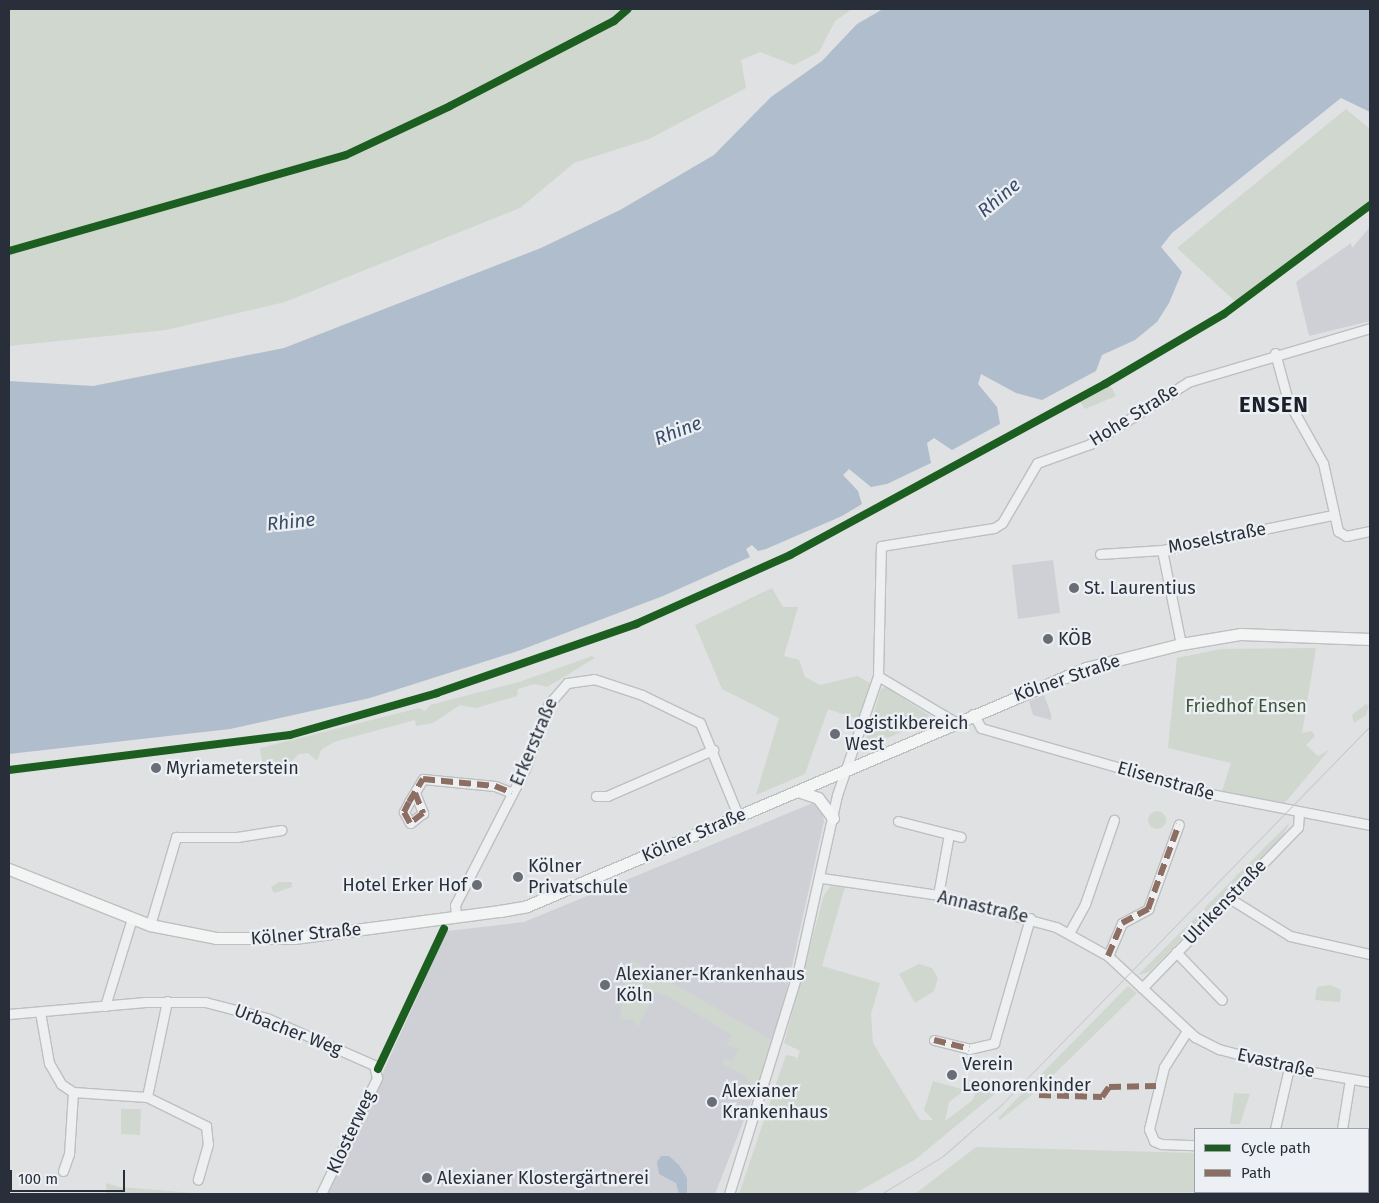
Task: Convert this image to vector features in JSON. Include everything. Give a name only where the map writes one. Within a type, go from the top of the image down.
[{"type":"main road","name":"Kölner Straße","points":[[9,869],[150,925],[251,941],[527,906],[738,815],[844,772],[1046,681],[1181,644],[1241,634],[1370,639]]},
{"type":"main road","points":[[798,791],[818,798],[833,818]]},
{"type":"street","name":"Hohe Straße","points":[[729,1194],[777,1046],[822,878],[844,772],[878,676],[879,551],[885,542],[994,528],[1002,524],[1038,463],[1090,444],[1188,382],[1275,353],[1370,328]]},
{"type":"street","points":[[1275,353],[1288,401],[1323,462],[1333,515],[1340,534],[1370,531]]},
{"type":"street","name":"Moselstraße","points":[[1100,554],[1162,550],[1333,515]]},
{"type":"street","points":[[1162,550],[1181,644]]},
{"type":"street","points":[[878,676],[955,722]]},
{"type":"street","name":"Erkerstraße","points":[[456,916],[456,905],[512,793],[554,692],[580,680],[594,679],[642,695],[700,723],[714,750],[738,815]]},
{"type":"street","name":"Elisenstraße","points":[[973,714],[981,728],[1247,804],[1370,825]]},
{"type":"street","points":[[596,796],[714,750]]},
{"type":"street","points":[[415,793],[423,779],[496,786],[512,793]]},
{"type":"street","name":"Ulrikenstraße","points":[[1142,988],[1298,827],[1299,813]]},
{"type":"street","points":[[1069,932],[1085,904],[1114,820]]},
{"type":"street","points":[[898,821],[961,837]]},
{"type":"street","points":[[1108,956],[1122,923],[1148,909],[1179,824]]},
{"type":"street","points":[[150,925],[176,836],[237,837],[280,830]]},
{"type":"street","points":[[938,895],[949,834]]},
{"type":"street","name":"Annastraße","points":[[822,878],[938,895],[1030,918],[1069,932],[1108,956],[1129,975]]},
{"type":"street","points":[[1229,898],[1290,936],[1370,954]]},
{"type":"street","points":[[105,1006],[132,918]]},
{"type":"street","points":[[934,1040],[969,1049],[994,1043],[1030,918]]},
{"type":"street","points":[[1176,952],[1222,1000]]},
{"type":"street","name":"Evastraße","points":[[1129,975],[1187,1031],[1219,1049],[1289,1068],[1370,1082]]},
{"type":"street","points":[[147,1097],[166,1001]]},
{"type":"street","name":"Urbacher Weg","points":[[9,1014],[166,1001],[246,1011],[378,1069]]},
{"type":"street","points":[[40,1012],[53,1073],[73,1092],[147,1097],[206,1126],[208,1144],[198,1180]]},
{"type":"street","points":[[1187,1031],[1164,1067],[1149,1129],[1154,1141],[1161,1144],[1194,1145]]},
{"type":"street","points":[[1275,1128],[1289,1068]]},
{"type":"street","name":"Klosterweg","points":[[321,1194],[378,1069]]},
{"type":"street","points":[[1342,1128],[1350,1078]]},
{"type":"street","points":[[63,1171],[69,1154],[73,1092]]},
{"type":"shaded area","points":[[1370,227],[1370,321],[1309,336],[1296,282],[1351,243],[1352,248]]},
{"type":"shaded area","points":[[1053,560],[1060,613],[1018,619],[1012,565]]},
{"type":"shaded area","points":[[1044,695],[1051,714],[1051,720],[1033,715],[1029,701]]},
{"type":"shaded area","name":"Alexianer-Krankenhaus Köln","points":[[813,803],[822,810],[824,821],[776,1038],[715,1194],[328,1194],[447,931],[524,922]]},
{"type":"green space","points":[[9,9],[852,9],[835,21],[819,52],[794,65],[760,52],[741,60],[746,88],[649,139],[574,163],[520,208],[285,302],[166,330],[9,346]]},
{"type":"green space","points":[[1346,109],[1370,129],[1370,202],[1237,303],[1177,248]]},
{"type":"green space","points":[[1109,383],[1116,396],[1085,409],[1079,401]]},
{"type":"green space","points":[[772,588],[783,607],[798,607],[784,656],[799,660],[805,677],[820,685],[857,676],[870,683],[858,719],[828,709],[805,774],[756,795],[779,718],[722,689],[695,625]]},
{"type":"green space","name":"Friedhof Ensen","points":[[1316,648],[1302,733],[1312,731],[1315,736],[1306,745],[1318,756],[1329,750],[1284,804],[1222,791],[1231,763],[1168,748],[1177,658],[1221,649]]},
{"type":"green space","points":[[592,656],[595,658],[547,687],[534,684],[518,689],[517,696],[476,708],[460,705],[433,723],[416,726],[415,720],[334,742],[321,750],[317,761],[308,753],[299,754],[290,763],[263,768],[260,748],[419,708],[425,711],[430,705],[522,681]]},
{"type":"green space","points":[[886,687],[933,718],[863,749],[881,689]]},
{"type":"green space","points":[[1366,704],[1369,706],[1366,715],[1354,723],[1352,715]]},
{"type":"green space","points":[[1157,811],[1163,814],[1166,820],[1163,826],[1157,829],[1151,826],[1148,820],[1151,814]]},
{"type":"green space","points":[[1290,822],[1283,835],[1149,972],[1138,975]]},
{"type":"green space","points":[[279,882],[292,882],[292,887],[274,893],[271,887]]},
{"type":"green space","points":[[831,886],[845,887],[822,966],[880,983],[871,1014],[873,1043],[920,1120],[933,1120],[924,1110],[933,1081],[965,1090],[949,1102],[945,1121],[973,1100],[980,1080],[1003,1087],[916,1159],[854,1194],[739,1194],[786,1055],[796,1057],[796,1061],[800,1051],[784,1043],[824,895]]},
{"type":"green space","points":[[632,960],[772,1040],[756,1092],[744,1075],[722,1064],[724,1058],[733,1061],[739,1049],[727,1046],[731,1035],[669,997],[655,992],[638,1027],[632,1020],[620,1019],[622,994],[627,978],[634,975],[628,967]]},
{"type":"green space","points":[[919,964],[932,968],[938,978],[934,991],[915,1003],[899,974]]},
{"type":"green space","points":[[1330,985],[1341,990],[1340,1002],[1315,1000],[1317,987]]},
{"type":"green space","points":[[1128,986],[1137,993],[1038,1090],[1000,1120],[998,1118]]},
{"type":"green space","points":[[1234,1093],[1250,1094],[1240,1124],[1230,1124]]},
{"type":"green space","points":[[121,1109],[141,1109],[140,1135],[121,1134]]},
{"type":"green space","points":[[976,1147],[1194,1153],[1194,1193],[1369,1193],[1369,1191],[1370,1194],[915,1194]]},
{"type":"green space","points":[[106,1183],[119,1187],[206,1194],[106,1194]]},
{"type":"water","name":"Rhine","points":[[883,9],[1370,9],[1370,112],[1341,98],[1172,233],[1161,247],[1182,272],[1169,303],[1157,322],[1135,340],[1102,355],[1096,371],[1042,400],[1016,393],[981,374],[978,384],[997,407],[1000,424],[952,450],[934,438],[927,443],[931,463],[887,484],[871,487],[849,469],[843,475],[858,491],[862,504],[842,516],[766,549],[758,551],[752,545],[746,549],[750,557],[663,596],[518,651],[370,698],[230,729],[9,754],[9,381],[93,386],[284,348],[541,248],[620,210],[714,155],[771,97],[822,61],[857,24]]},
{"type":"water","points":[[661,1156],[669,1156],[679,1165],[687,1178],[687,1194],[679,1194],[676,1183],[659,1174],[657,1162]]},
{"type":"tram line","points":[[881,1194],[943,1156],[1002,1104],[1370,726]]},
{"type":"marked path","points":[[415,793],[423,813],[410,823],[404,812],[423,779],[495,786],[512,793]]},
{"type":"marked path","points":[[1108,956],[1122,923],[1148,909],[1179,824]]},
{"type":"marked path","points":[[934,1040],[969,1049]]},
{"type":"marked path","points":[[1039,1095],[1102,1097],[1109,1087],[1156,1086]]},
{"type":"cycle path","points":[[9,251],[346,155],[450,106],[614,21],[628,9]]},
{"type":"cycle path","points":[[9,770],[290,735],[437,693],[636,624],[790,555],[1105,384],[1224,314],[1370,205]]},
{"type":"cycle path","points":[[378,1069],[444,929]]},
{"type":"place","name":"St. Laurentius","points":[[1074,588]]},
{"type":"place","name":"KÖB","points":[[1048,639]]},
{"type":"place","name":"Logistikbereich West","points":[[835,734]]},
{"type":"place","name":"Myriameterstein","points":[[156,768]]},
{"type":"place","name":"Kölner Privatschule","points":[[518,877]]},
{"type":"place","name":"Hotel Erker Hof","points":[[477,885]]},
{"type":"place","name":"Alexianer-Krankenhaus Köln","points":[[605,985]]},
{"type":"place","name":"Verein Leonorenkinder","points":[[952,1075]]},
{"type":"place","name":"Alexianer Krankenhaus","points":[[712,1102]]},
{"type":"place","name":"Alexianer Klostergärtnerei","points":[[427,1178]]},
{"type":"district","name":"ENSEN","points":[[1274,405]]}]
